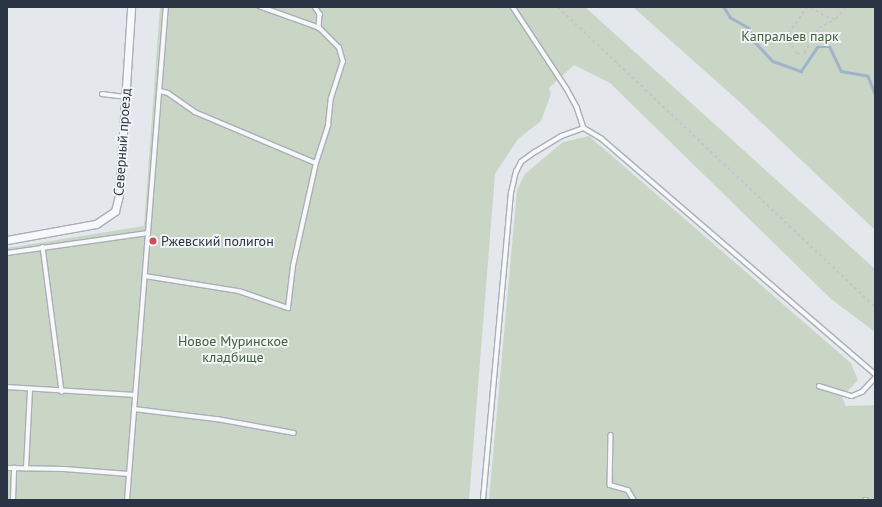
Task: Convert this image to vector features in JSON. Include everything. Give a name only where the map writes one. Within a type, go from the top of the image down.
[{"type":"street","name":"Северный проезд","points":[[7,240],[96,224],[111,216],[119,195],[131,7]]},
{"type":"lane","points":[[127,500],[166,7]]},
{"type":"lane","points":[[145,276],[239,291],[288,308],[293,266],[316,163],[328,126],[331,98],[343,62],[339,48],[319,28],[260,7]]},
{"type":"lane","points":[[315,7],[320,14],[319,28]]},
{"type":"lane","points":[[513,7],[567,89],[577,107],[584,128],[602,140],[875,374]]},
{"type":"lane","points":[[160,91],[168,93],[195,112],[316,163]]},
{"type":"lane","points":[[102,94],[125,97]]},
{"type":"lane","points":[[483,500],[511,193],[516,172],[522,162],[542,148],[562,136],[584,128]]},
{"type":"lane","points":[[7,253],[148,233]]},
{"type":"lane","points":[[43,247],[62,392]]},
{"type":"lane","points":[[819,386],[852,396],[862,392],[875,378]]},
{"type":"lane","points":[[7,387],[62,392],[135,395]]},
{"type":"lane","points":[[26,469],[30,390]]},
{"type":"lane","points":[[134,409],[217,419],[294,433]]},
{"type":"lane","points":[[611,435],[610,485],[628,490],[634,500]]},
{"type":"lane","points":[[7,468],[129,474]]},
{"type":"lane","points":[[14,468],[14,500]]},
{"type":"path","points":[[558,7],[875,307]]},
{"type":"path","points":[[808,7],[790,32],[789,41],[797,54],[804,52],[819,28],[836,19],[845,7]]},
{"type":"path","points":[[811,7],[826,17],[836,19]]},
{"type":"green space","name":"Новое Муринское кладбище","points":[[160,7],[585,7],[875,269],[875,332],[830,298],[610,83],[574,65],[549,88],[551,94],[541,121],[518,139],[495,174],[469,500],[7,500],[7,248],[144,226]]},
{"type":"green space","name":"Капральев парк","points":[[633,7],[875,7],[875,230],[743,105]]},
{"type":"green space","points":[[589,136],[851,363],[858,380],[842,397],[846,406],[875,405],[875,500],[489,500],[517,190],[525,174],[563,142]]},
{"type":"waterway","points":[[724,7],[730,17],[749,28],[755,42],[773,61],[801,71],[817,47],[830,47],[841,71],[868,76],[875,93]]},
{"type":"place","name":"Ржевский полигон","points":[[153,241]]}]
